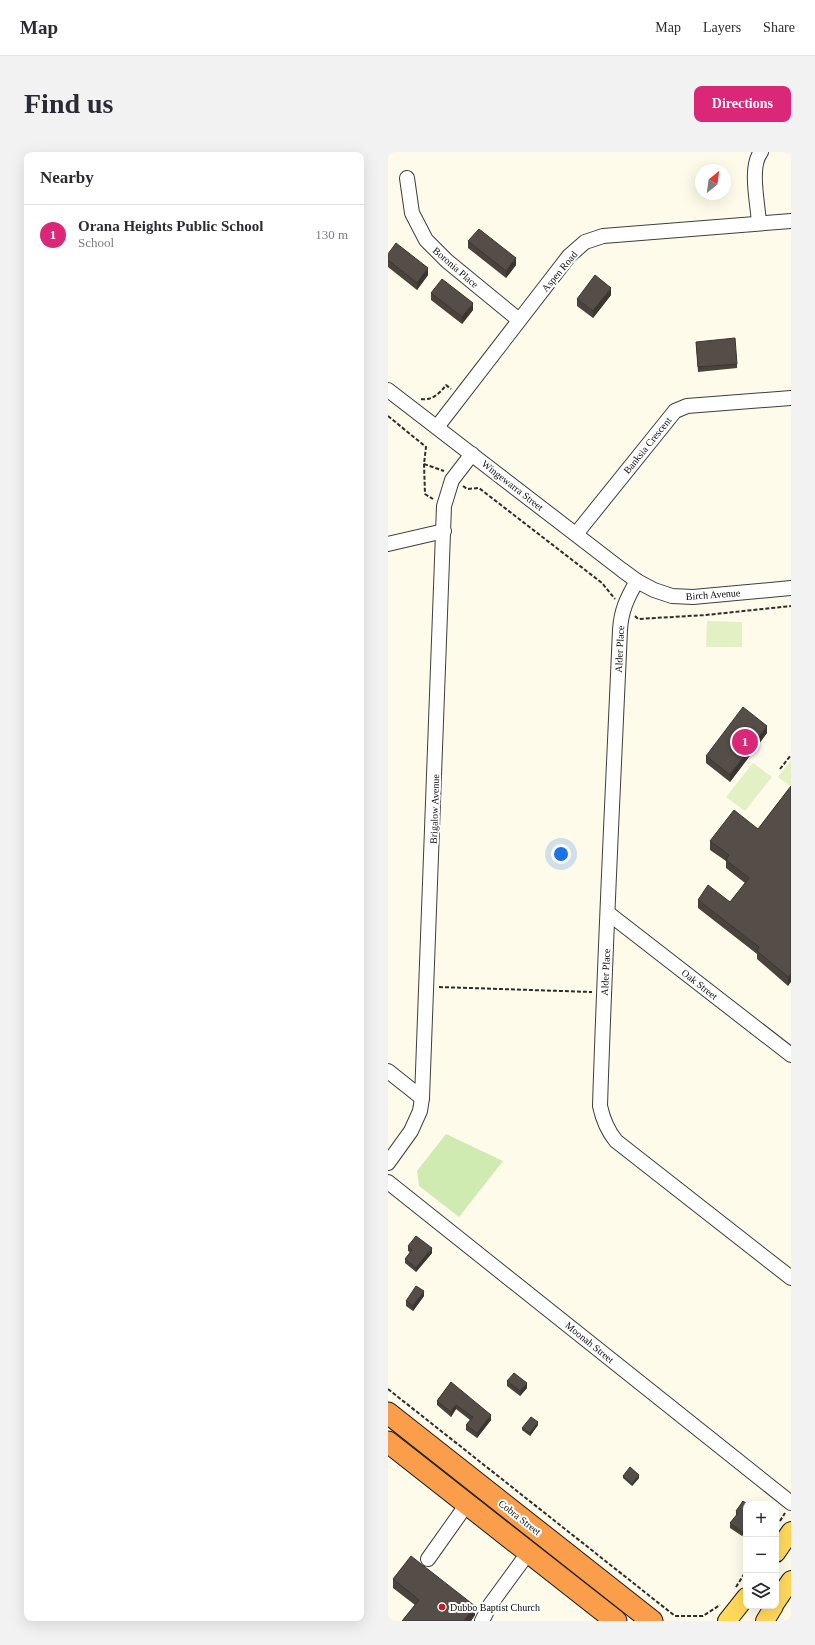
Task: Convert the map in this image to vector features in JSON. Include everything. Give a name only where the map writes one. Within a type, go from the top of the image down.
[{"type":"highway","name":"Cobra Street","points":[[388,1413],[652,1621]]},
{"type":"highway","points":[[388,1442],[616,1621]]},
{"type":"main road","points":[[779,1548],[791,1530]]},
{"type":"main road","points":[[779,1598],[791,1580]]},
{"type":"main road","points":[[727,1621],[739,1594]]},
{"type":"main road","points":[[765,1621],[772,1609]]},
{"type":"street","points":[[759,223],[755,169],[757,157],[761,152]]},
{"type":"street","name":"Boronia Place","points":[[407,178],[412,213],[426,240],[447,261],[519,320]]},
{"type":"street","name":"Aspen Road","points":[[437,427],[570,256],[586,242],[603,236],[791,221]]},
{"type":"street","name":"Wingewarra Street","points":[[388,390],[637,581]]},
{"type":"street","name":"Banksia Crescent","points":[[576,534],[675,411],[687,406],[791,398]]},
{"type":"street","name":"Brigalow Avenue","points":[[388,1163],[411,1131],[420,1111],[422,1098],[444,506],[452,480],[472,454]]},
{"type":"street","points":[[388,544],[444,531]]},
{"type":"street","name":"Birch Avenue","points":[[637,581],[654,590],[672,596],[693,597],[791,588]]},
{"type":"street","name":"Alder Place","points":[[637,581],[626,600],[620,616],[608,913],[603,992],[600,1106],[608,1131],[616,1141],[791,1278]]},
{"type":"street","name":"Oak Street","points":[[608,913],[791,1055]]},
{"type":"street","points":[[388,1071],[422,1098]]},
{"type":"street","name":"Moonah Street","points":[[388,1182],[789,1506]]},
{"type":"street","points":[[428,1559],[467,1504]]},
{"type":"street","points":[[482,1621],[490,1604],[528,1553]]},
{"type":"path","points":[[416,398],[424,400],[431,398],[439,394],[446,385],[460,396]]},
{"type":"path","points":[[388,416],[426,446],[424,464],[425,494],[444,506]]},
{"type":"path","points":[[780,769],[791,755]]},
{"type":"path","points":[[427,986],[603,992]]},
{"type":"path","points":[[388,1388],[674,1616],[703,1616],[724,1603]]},
{"type":"path","points":[[779,1521],[789,1506]]},
{"type":"path","points":[[739,1594],[745,1573]]},
{"type":"green space","points":[[707,621],[742,622],[742,647],[706,647]]},
{"type":"green space","points":[[791,760],[791,787],[778,777]]},
{"type":"green space","points":[[753,763],[772,777],[745,811],[726,797]]},
{"type":"green space","points":[[446,1134],[503,1161],[459,1217],[419,1186],[417,1171]]},
{"type":"building","points":[[479,229],[516,258],[506,271],[468,241]]},
{"type":"building","points":[[396,243],[428,268],[417,283],[388,260],[388,254]]},
{"type":"building","points":[[595,275],[611,288],[593,311],[577,299]]},
{"type":"building","points":[[442,279],[473,303],[462,317],[431,293]]},
{"type":"building","points":[[735,338],[737,364],[698,367],[696,342]]},
{"type":"building","points":[[743,707],[767,726],[730,775],[706,756]]},
{"type":"building","points":[[791,786],[791,973],[788,977],[757,951],[759,947],[698,900],[708,885],[730,902],[749,878],[726,860],[729,855],[710,841],[734,810],[758,829]]},
{"type":"building","points":[[416,1236],[432,1248],[416,1268],[405,1259],[412,1250],[408,1246]]},
{"type":"building","points":[[416,1286],[424,1291],[413,1306],[406,1301]]},
{"type":"building","points":[[514,1373],[527,1383],[520,1391],[507,1381]]},
{"type":"building","points":[[451,1382],[491,1415],[477,1433],[466,1425],[473,1417],[456,1405],[451,1412],[437,1401]]},
{"type":"building","points":[[531,1417],[538,1422],[530,1433],[522,1428]]},
{"type":"building","points":[[630,1467],[639,1475],[632,1484],[623,1476]]},
{"type":"building","points":[[743,1501],[742,1532],[730,1523],[738,1513],[736,1511]]},
{"type":"building","points":[[411,1556],[475,1606],[464,1621],[402,1621],[419,1600],[393,1579]]},
{"type":"place","name":"Orana Heights Public School","points":[[745,742]]},
{"type":"place","name":"Dubbo Baptist Church","points":[[442,1607]]}]
